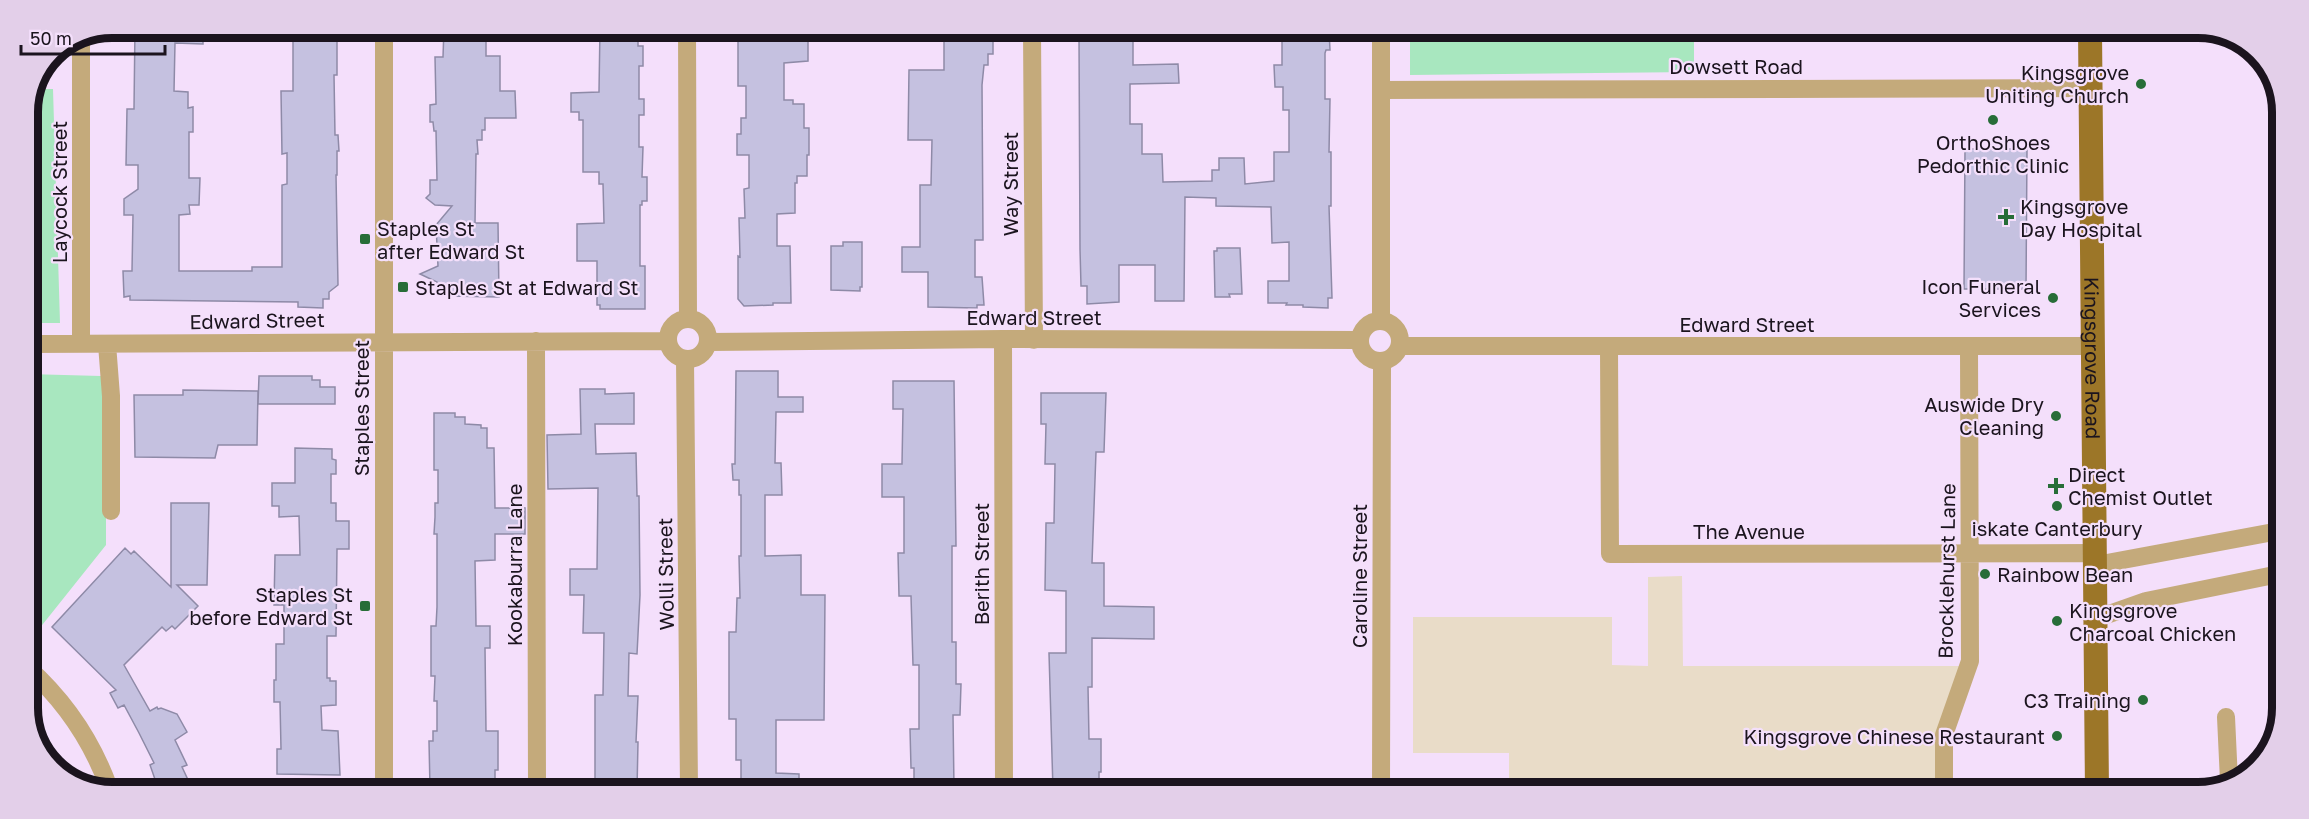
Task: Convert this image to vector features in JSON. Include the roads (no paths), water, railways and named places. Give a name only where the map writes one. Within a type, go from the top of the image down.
[{"type":"main road","name":"Kingsgrove Road","points":[[2090,37],[2097,782]]},
{"type":"street","name":"Staples Street","points":[[384,37],[384,782]]},
{"type":"street","points":[[687,37],[688,319]]},
{"type":"street","name":"Way Street","points":[[1032,37],[1034,340]]},
{"type":"street","points":[[1381,37],[1381,321]]},
{"type":"street","name":"Laycock Street","points":[[81,44],[81,344]]},
{"type":"street","name":"Dowsett Road","points":[[1381,90],[2091,88]]},
{"type":"street","points":[[688,319],[704,325],[709,342],[698,357],[685,359],[674,352],[668,341],[668,334],[675,323],[688,319]]},
{"type":"street","points":[[1381,321],[1392,325],[1401,340],[1393,357],[1382,362],[1375,361],[1364,353],[1360,340],[1366,327],[1381,321]]},
{"type":"street","name":"Edward Street","points":[[709,342],[1003,339],[1360,340]]},
{"type":"street","name":"Berith Street","points":[[1003,339],[1004,782]]},
{"type":"street","name":"Kookaburra Lane","points":[[536,341],[537,782]]},
{"type":"street","name":"Edward Street","points":[[37,344],[668,341]]},
{"type":"street","points":[[107,344],[111,396],[111,511]]},
{"type":"street","name":"Edward Street","points":[[1400,346],[2094,346]]},
{"type":"street","name":"The Avenue","points":[[1609,347],[1610,554],[1970,553],[2095,559],[2272,532]]},
{"type":"street","name":"Brocklehurst Lane","points":[[1944,782],[1944,735],[1970,661],[1969,347]]},
{"type":"street","name":"Wolli Street","points":[[685,359],[689,782]]},
{"type":"street","name":"Caroline Street","points":[[1381,782],[1382,362]]},
{"type":"street","points":[[2096,619],[2146,601],[2272,575]]},
{"type":"street","points":[[38,677],[72,715],[92,750],[106,781]]},
{"type":"street","points":[[2226,717],[2229,774]]},
{"type":"place","name":"Kingsgrove Uniting Church","points":[[2141,84]]},
{"type":"place","name":"OrthoShoes Pedorthic Clinic","points":[[1993,120]]},
{"type":"place","name":"Kingsgrove Day Hospital","points":[[2006,217]]},
{"type":"place","name":"Staples St after Edward St","points":[[365,239]]},
{"type":"place","name":"Staples St at Edward St","points":[[403,287]]},
{"type":"place","name":"Icon Funeral Services","points":[[2053,298]]},
{"type":"place","name":"Auswide Dry Cleaning","points":[[2056,416]]},
{"type":"place","name":"Direct Chemist Outlet","points":[[2056,486]]},
{"type":"place","name":"iskate Canterbury","points":[[2057,506]]},
{"type":"place","name":"Rainbow Bean","points":[[1985,574]]},
{"type":"place","name":"Staples St before Edward St","points":[[365,606]]},
{"type":"place","name":"Kingsgrove Charcoal Chicken","points":[[2057,621]]},
{"type":"place","name":"C3 Training","points":[[2143,700]]},
{"type":"place","name":"Kingsgrove Chinese Restaurant","points":[[2057,736]]}]
